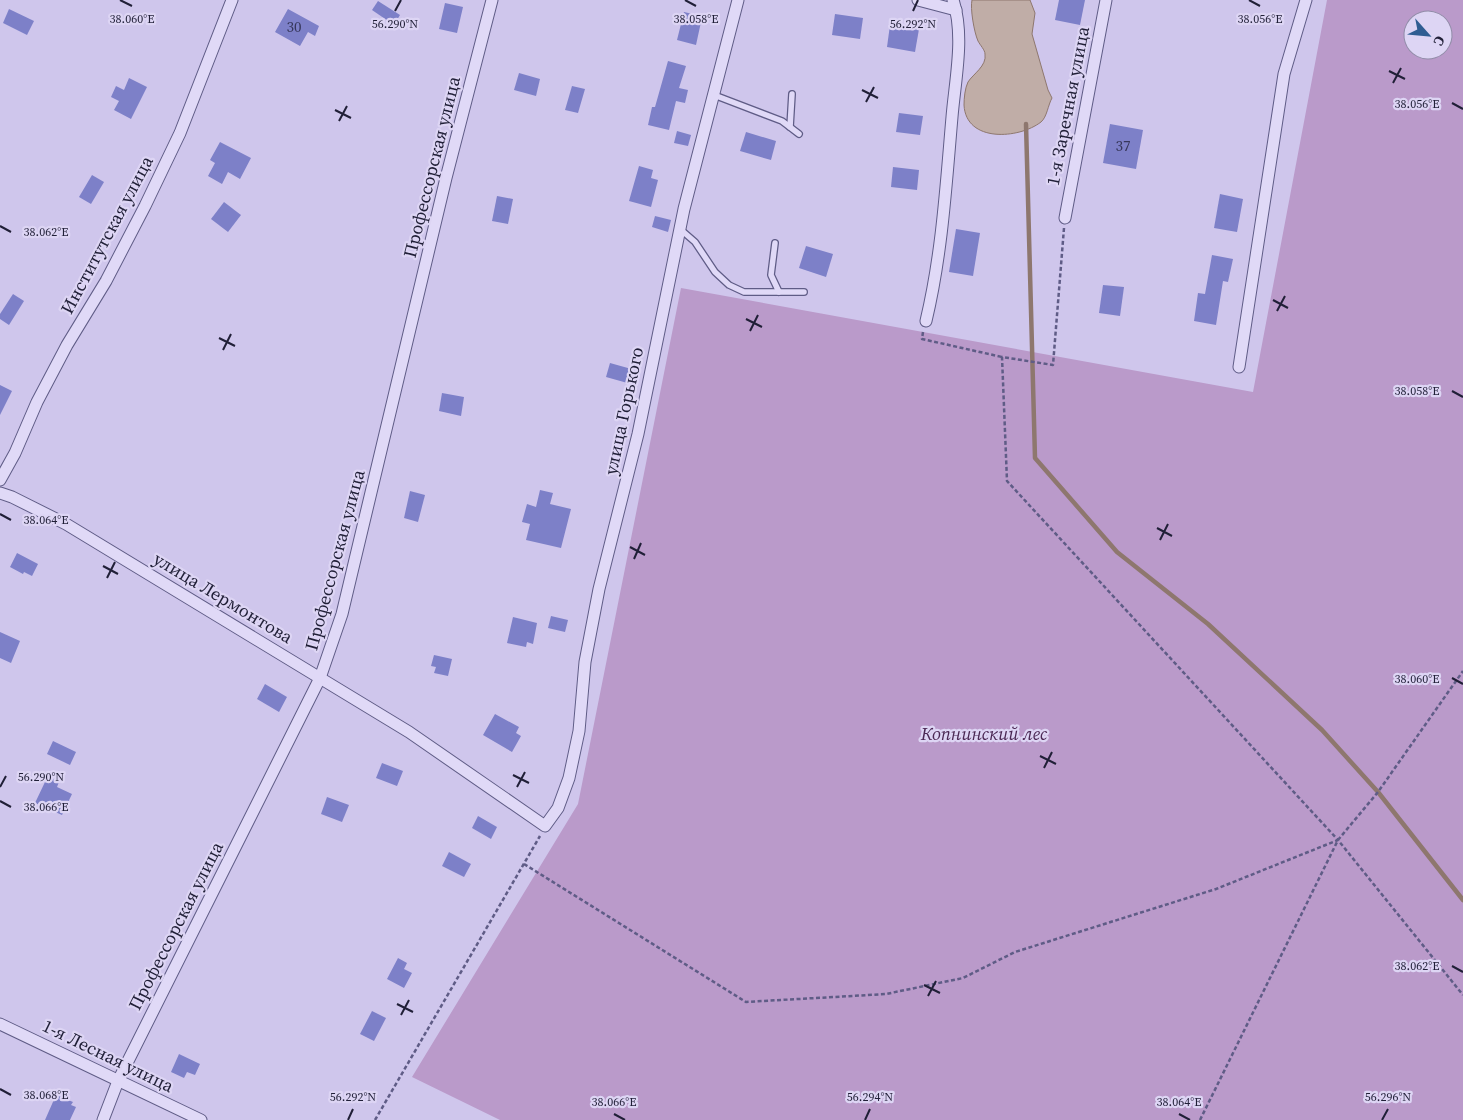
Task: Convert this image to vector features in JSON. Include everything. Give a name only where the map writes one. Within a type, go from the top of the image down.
[{"type":"street","name":"Институтская улица","points":[[0,480],[58,361],[106,281],[145,206],[180,133],[232,0]]},
{"type":"street","name":"Профессорская улица","points":[[103,1120],[118,1081],[320,678],[342,614],[446,178],[492,0]]},
{"type":"street","name":"улица Горького","points":[[545,826],[558,808],[569,778],[579,731],[584,662],[599,589],[638,434],[680,229],[738,0]]},
{"type":"street","points":[[918,0],[954,5],[958,46],[943,228],[926,321]]},
{"type":"street","name":"1-я Заречная улица","points":[[1065,218],[1106,0]]},
{"type":"street","points":[[1239,366],[1284,74],[1306,0]]},
{"type":"street","name":"улица Лермонтова","points":[[0,493],[66,524],[409,732],[545,826]]},
{"type":"street","name":"1-я Лесная улица","points":[[0,1024],[201,1120]]},
{"type":"lane","points":[[790,127],[792,94]]},
{"type":"lane","points":[[714,95],[782,121],[800,134]]},
{"type":"lane","points":[[680,229],[695,242],[715,272],[729,285],[744,292],[804,292]]},
{"type":"lane","points":[[775,243],[771,275],[779,292]]},
{"type":"path","points":[[926,321],[922,339],[1002,357],[1053,365],[1065,218]]},
{"type":"path","points":[[1002,357],[1007,481],[1338,840],[1463,995]]},
{"type":"path","points":[[1200,1120],[1338,840],[1378,792],[1463,671]]},
{"type":"path","points":[[375,1120],[545,826]]},
{"type":"path","points":[[524,864],[746,1002],[886,994],[963,978],[1015,952],[1216,889],[1338,840]]},
{"type":"green space","name":"Копнинский лес","points":[[1327,0],[1463,0],[1463,1120],[500,1120],[412,1077],[578,804],[681,288],[1253,392]]},
{"type":"shaded area","points":[[972,0],[1030,0],[1035,13],[1032,34],[1052,98],[1043,120],[1031,128],[1007,134],[983,132],[974,126],[967,117],[964,105],[966,87],[982,66],[985,58],[984,51],[975,32]]},
{"type":"building","points":[[1059,0],[1085,0],[1080,25],[1055,20]]},
{"type":"building","points":[[378,1],[400,15],[394,25],[372,10]]},
{"type":"building","points":[[445,3],[463,7],[457,33],[439,29]]},
{"type":"building","points":[[9,9],[34,21],[27,35],[3,23]]},
{"type":"building","points":[[288,9],[319,26],[315,36],[308,32],[300,46],[275,32]]},
{"type":"building","points":[[684,12],[697,15],[696,21],[701,22],[696,45],[677,40]]},
{"type":"building","points":[[835,14],[863,18],[860,39],[832,35]]},
{"type":"building","points":[[890,25],[919,29],[915,52],[887,47]]},
{"type":"building","points":[[668,61],[686,66],[679,88],[688,90],[685,103],[676,101],[669,130],[648,125],[652,107],[655,107]]},
{"type":"building","points":[[519,73],[540,79],[536,96],[514,90]]},
{"type":"building","points":[[129,78],[147,87],[131,119],[114,110],[119,101],[111,97],[116,86],[124,90]]},
{"type":"building","points":[[572,86],[585,89],[578,113],[565,110]]},
{"type":"building","points":[[899,113],[923,116],[920,135],[896,132]]},
{"type":"building","points":[[1110,124],[1143,130],[1136,169],[1103,163]]},
{"type":"building","points":[[677,131],[691,135],[688,146],[674,143]]},
{"type":"building","points":[[746,132],[776,141],[771,160],[740,151]]},
{"type":"building","points":[[220,142],[251,158],[240,179],[228,172],[222,184],[208,176],[215,163],[210,160]]},
{"type":"building","points":[[639,166],[653,170],[651,178],[658,180],[651,207],[629,201]]},
{"type":"building","points":[[893,167],[919,170],[917,190],[891,187]]},
{"type":"building","points":[[92,175],[104,182],[91,204],[79,197]]},
{"type":"building","points":[[1220,194],[1243,199],[1237,232],[1214,228]]},
{"type":"building","points":[[497,196],[513,199],[508,224],[492,221]]},
{"type":"building","points":[[224,202],[241,215],[228,232],[211,219]]},
{"type":"building","points":[[655,216],[671,220],[668,232],[652,227]]},
{"type":"building","points":[[956,229],[980,233],[973,276],[949,272]]},
{"type":"building","points":[[806,246],[833,254],[826,277],[799,268]]},
{"type":"building","points":[[1212,255],[1233,259],[1228,282],[1223,281],[1216,325],[1194,321],[1198,293],[1205,294]]},
{"type":"building","points":[[1103,285],[1124,287],[1120,316],[1099,313]]},
{"type":"building","points":[[13,294],[24,301],[9,325],[0,319],[0,314]]},
{"type":"building","points":[[610,363],[635,370],[631,384],[606,377]]},
{"type":"building","points":[[0,385],[12,391],[0,415]]},
{"type":"building","points":[[442,393],[464,397],[461,416],[439,411]]},
{"type":"building","points":[[540,490],[553,493],[550,504],[571,509],[561,548],[526,540],[530,524],[522,522],[527,504],[536,507]]},
{"type":"building","points":[[410,491],[425,495],[418,522],[404,518]]},
{"type":"building","points":[[17,553],[38,564],[32,576],[24,572],[23,574],[10,567]]},
{"type":"building","points":[[551,616],[568,620],[565,632],[548,628]]},
{"type":"building","points":[[513,617],[537,623],[533,644],[527,642],[526,647],[507,643]]},
{"type":"building","points":[[0,632],[20,641],[11,663],[0,658]]},
{"type":"building","points":[[434,655],[452,659],[448,676],[434,673],[436,667],[431,666]]},
{"type":"building","points":[[265,684],[287,697],[279,712],[257,699]]},
{"type":"building","points":[[495,714],[519,727],[516,733],[521,736],[512,752],[483,735]]},
{"type":"building","points":[[53,741],[76,752],[70,765],[47,754]]},
{"type":"building","points":[[382,763],[403,771],[397,786],[376,778]]},
{"type":"building","points":[[48,777],[59,782],[57,787],[72,794],[62,815],[35,803]]},
{"type":"building","points":[[327,797],[349,805],[342,822],[321,814]]},
{"type":"building","points":[[478,816],[497,827],[491,839],[472,828]]},
{"type":"building","points":[[449,852],[471,864],[464,877],[442,866]]},
{"type":"building","points":[[398,958],[407,963],[404,969],[412,973],[404,988],[387,979]]},
{"type":"building","points":[[372,1011],[386,1018],[374,1041],[360,1034]]},
{"type":"building","points":[[179,1054],[200,1064],[195,1075],[187,1072],[184,1078],[171,1072]]},
{"type":"building","points":[[56,1095],[73,1102],[71,1105],[76,1107],[70,1120],[45,1120]]},
{"type":"waterway","points":[[1026,124],[1035,458],[1117,552],[1208,624],[1322,730],[1378,792],[1463,900]]}]
